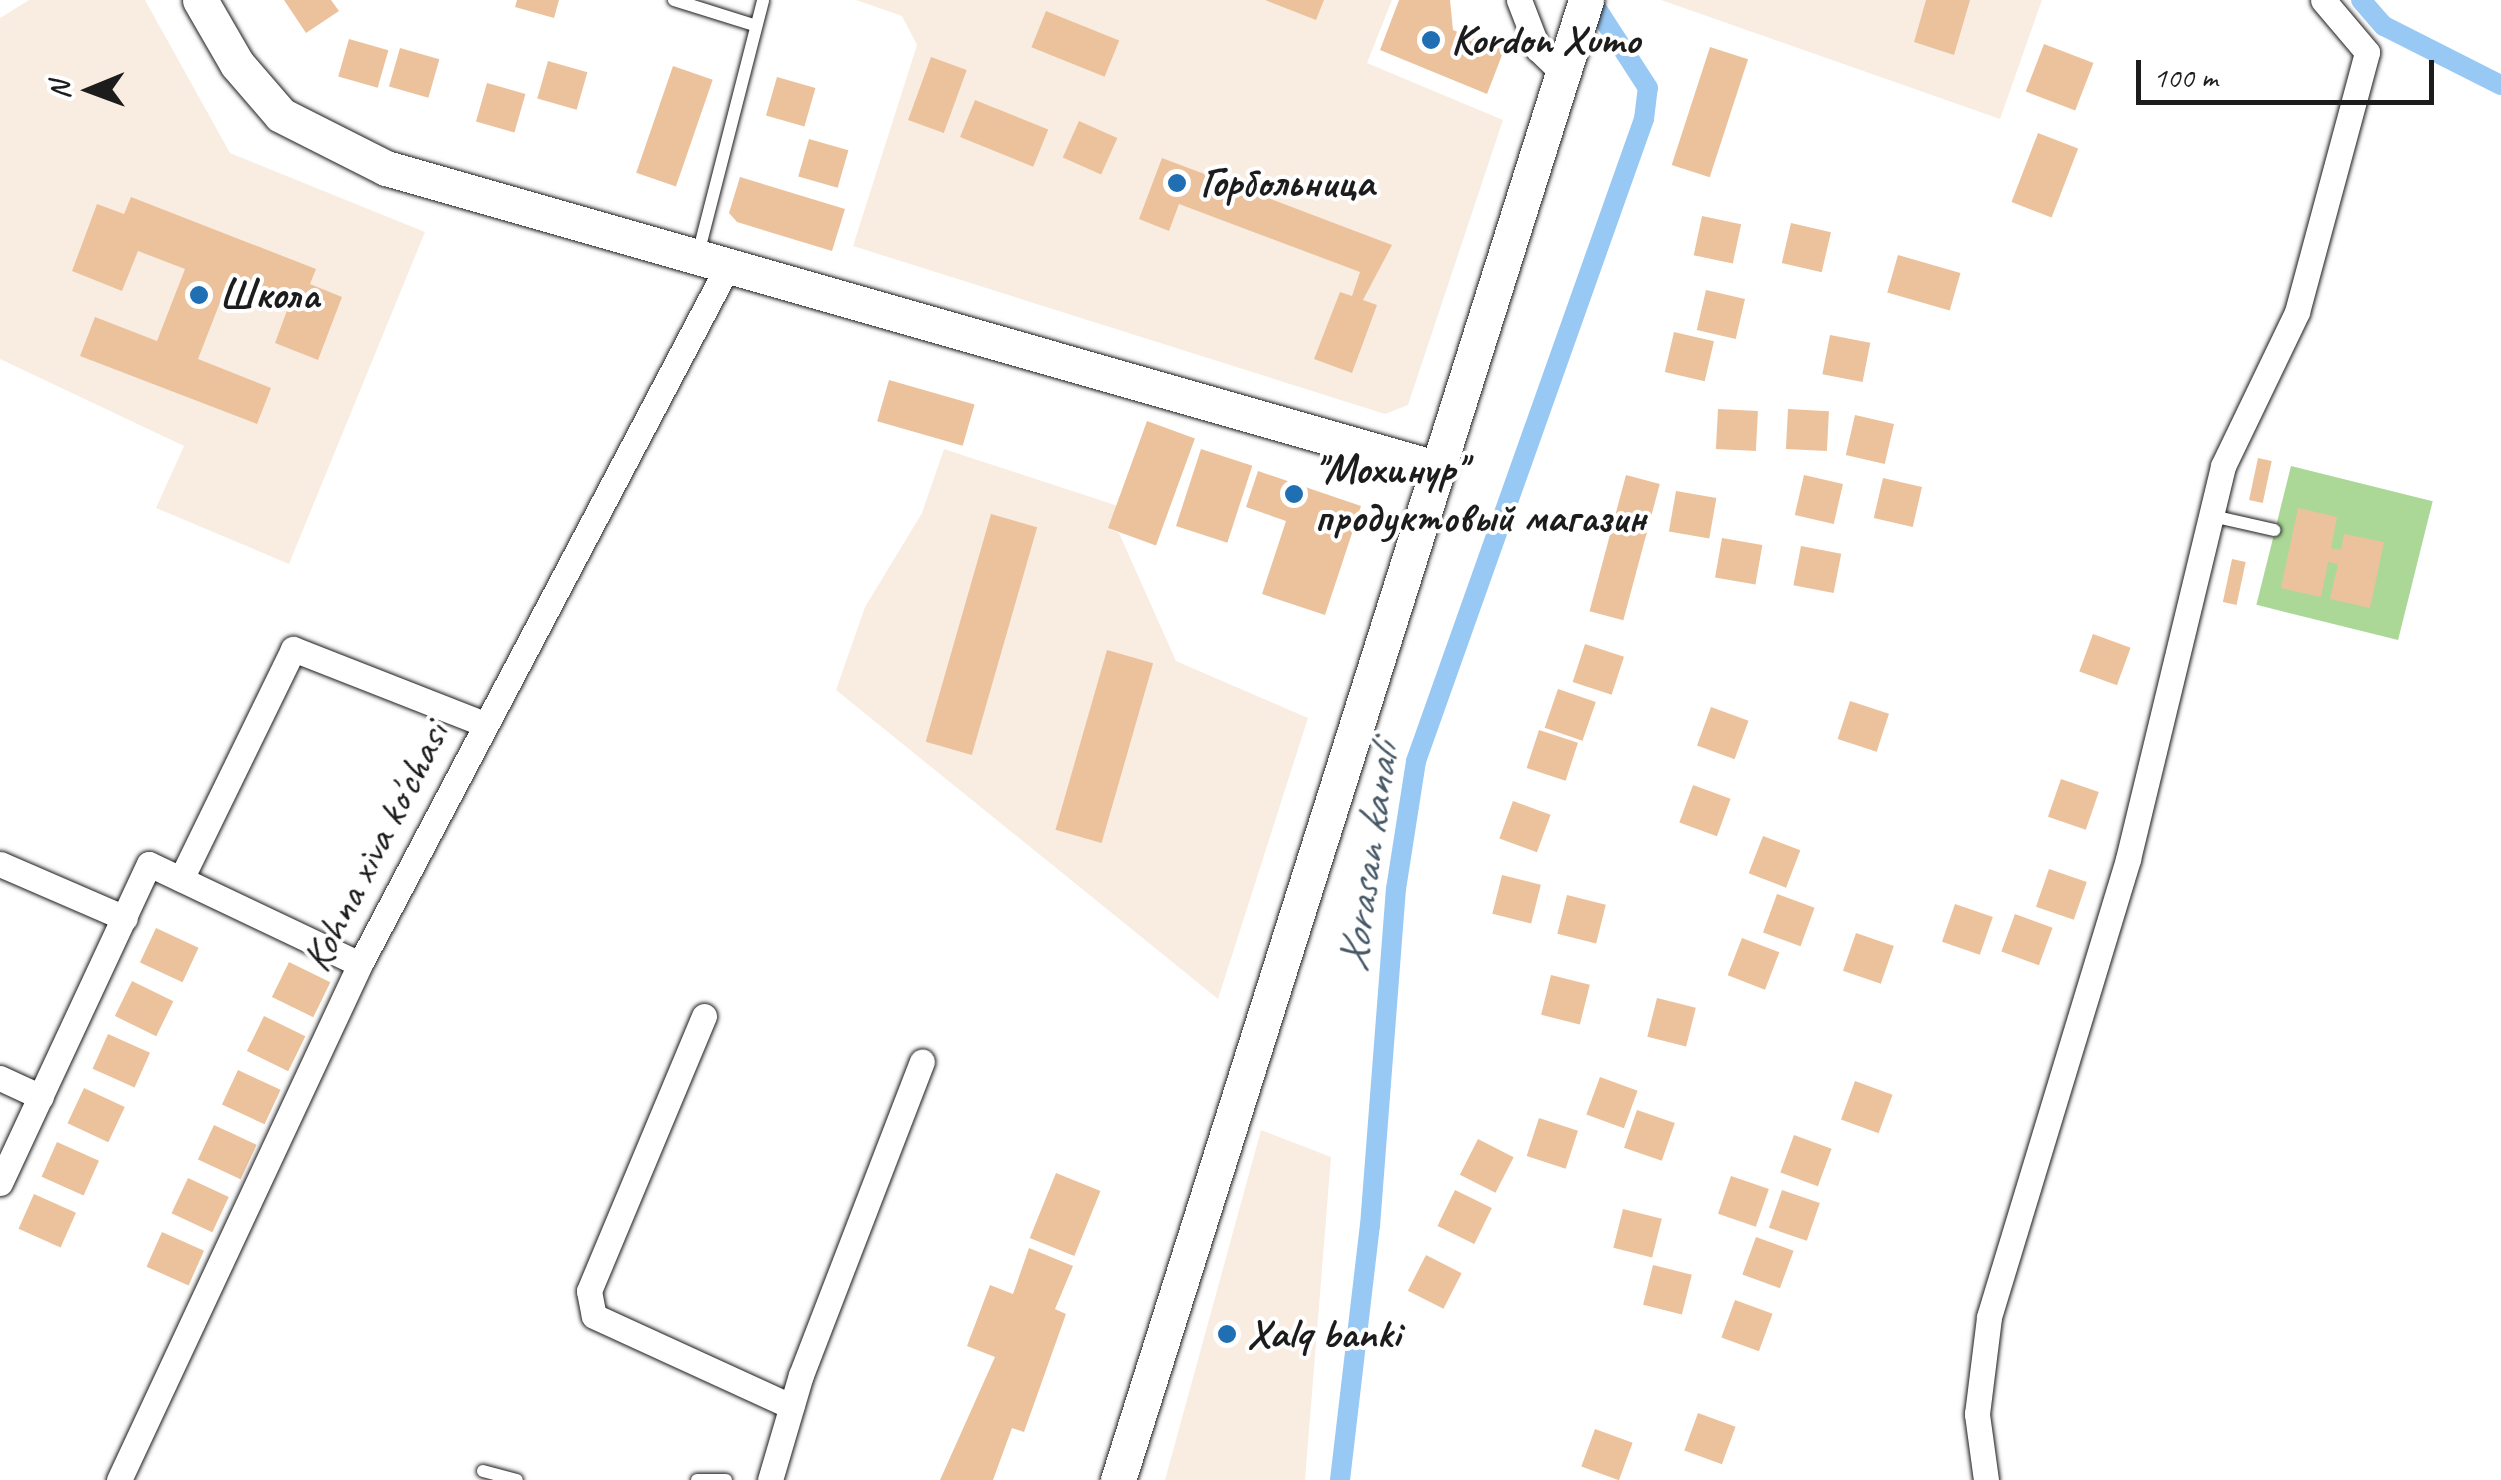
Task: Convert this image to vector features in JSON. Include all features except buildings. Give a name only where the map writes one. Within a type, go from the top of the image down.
[{"type":"main road","points":[[200,0],[237,64],[281,115],[329,145],[386,168],[714,258],[1436,468]]},
{"type":"main road","points":[[1118,1480],[1586,0]]},
{"type":"street","points":[[1518,0],[1538,49],[1563,73]]},
{"type":"street","points":[[1986,1480],[1977,1414],[1990,1318],[2128,858],[2223,466],[2297,312],[2367,52],[2324,0]]},
{"type":"street","name":"Kohna xiva ko'chasi","points":[[119,1480],[360,964],[484,724],[714,258]]},
{"type":"street","points":[[181,879],[293,649],[484,724]]},
{"type":"street","points":[[0,864],[125,918]]},
{"type":"street","points":[[0,1183],[149,864],[360,964]]},
{"type":"street","points":[[704,1016],[589,1292],[594,1316],[791,1406]]},
{"type":"street","points":[[770,1480],[791,1406],[922,1062]]},
{"type":"street","points":[[0,1078],[41,1096]]},
{"type":"lane","points":[[674,0],[754,25]]},
{"type":"lane","points":[[714,258],[754,25],[763,0]]},
{"type":"lane","points":[[2212,516],[2274,530]]},
{"type":"lane","points":[[483,1471],[517,1480]]},
{"type":"lane","points":[[698,1480],[726,1480]]},
{"type":"shaded area","name":"Школа","points":[[29,0],[145,0],[230,153],[425,232],[289,564],[156,508],[184,446],[0,359],[0,18]]},
{"type":"shaded area","name":"Горбольница","points":[[856,0],[1392,0],[1367,63],[1503,120],[1408,405],[1385,414],[853,246],[917,45],[902,16]]},
{"type":"shaded area","points":[[1661,0],[2042,0],[2000,119]]},
{"type":"shaded area","points":[[944,449],[1118,506],[1110,529],[1119,533],[1176,661],[1308,718],[1218,999],[836,690],[865,607],[922,513]]},
{"type":"shaded area","points":[[1261,1130],[1331,1157],[1305,1480],[1165,1480]]},
{"type":"green space","points":[[2291,466],[2433,501],[2398,640],[2256,605]]},
{"type":"waterway","name":"Xorasan kanali","points":[[1340,1480],[1370,1226],[1396,889],[1416,761],[1644,119],[1648,88],[1591,0]]},
{"type":"waterway","points":[[2361,0],[2384,26],[2501,85]]},
{"type":"place","name":"Kordon Xumo","points":[[1431,40]]},
{"type":"place","name":"Горбольница","points":[[1177,183]]},
{"type":"place","name":"Школа","points":[[199,295]]},
{"type":"place","name":"\"Мохинур\" продуктовый магазин","points":[[1294,494]]},
{"type":"place","name":"Xalq banki","points":[[1227,1334]]}]
